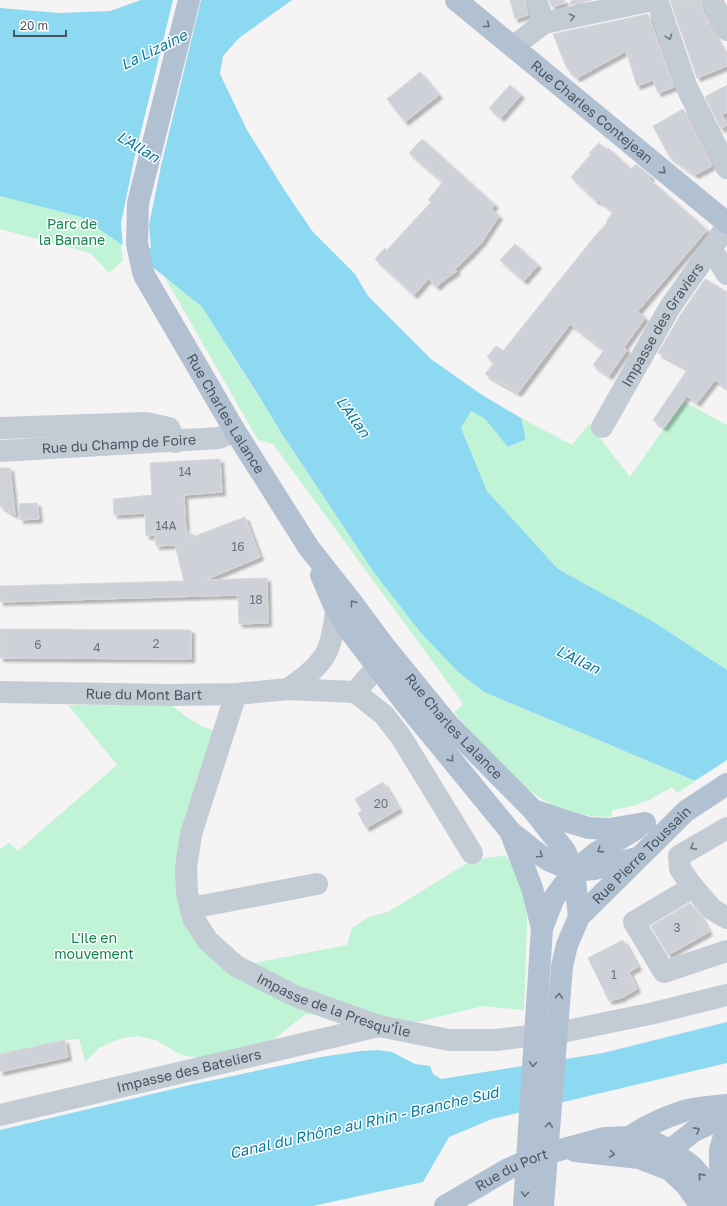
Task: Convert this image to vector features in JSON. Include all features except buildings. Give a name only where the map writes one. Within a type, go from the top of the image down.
[{"type":"main road","name":"Rue Charles Lalance","points":[[189,0],[138,203],[137,244],[143,272],[236,431],[309,548],[351,601],[379,648],[406,704],[510,831],[532,888],[542,928]]},
{"type":"main road","name":"Rue Charles Contejean","points":[[456,0],[514,46],[727,225]]},
{"type":"main road","name":"Rue Charles Lalance","points":[[309,548],[336,610],[352,634],[379,648],[447,723],[533,810],[589,828],[610,829],[645,823]]},
{"type":"main road","points":[[686,812],[727,784]]},
{"type":"main road","points":[[533,810],[565,851],[574,871],[579,917],[567,945],[562,966],[542,1206]]},
{"type":"main road","name":"Rue Pierre Toussain","points":[[542,928],[554,898],[574,871],[596,853],[645,823],[686,812]]},
{"type":"main road","name":"Rue Pierre Toussain","points":[[579,917],[686,812]]},
{"type":"main road","points":[[510,831],[544,858],[574,871],[594,869],[641,856]]},
{"type":"main road","points":[[524,1206],[542,928]]},
{"type":"main road","points":[[630,1137],[637,1132],[684,1111],[727,1105]]},
{"type":"main road","points":[[670,1160],[668,1136],[671,1125],[684,1111]]},
{"type":"main road","points":[[670,1160],[694,1132],[727,1116]]},
{"type":"main road","points":[[727,1126],[720,1150],[720,1165],[727,1199]]},
{"type":"main road","points":[[630,1137],[655,1143],[670,1160],[701,1206]]},
{"type":"main road","name":"Rue du Port","points":[[445,1206],[508,1168],[538,1156],[604,1138],[630,1137]]},
{"type":"main road","points":[[560,1150],[639,1158],[656,1154],[670,1160],[692,1166],[727,1206]]},
{"type":"street","points":[[536,0],[544,23]]},
{"type":"street","points":[[514,46],[544,23],[653,0]]},
{"type":"street","points":[[657,0],[686,88],[727,168]]},
{"type":"street","points":[[713,0],[714,5],[727,30]]},
{"type":"street","name":"Impasse des Graviers","points":[[602,427],[670,307],[727,225]]},
{"type":"street","points":[[711,249],[727,274]]},
{"type":"street","points":[[0,428],[146,423],[169,428],[176,442]]},
{"type":"street","name":"Rue du Champ de Foire","points":[[0,451],[176,442],[219,438],[236,431]]},
{"type":"street","name":"Rue du Mont Bart","points":[[336,610],[335,626],[327,649],[328,676],[346,691]]},
{"type":"street","name":"Rue du Mont Bart","points":[[288,689],[306,677],[339,636],[352,634],[379,648]]},
{"type":"street","points":[[379,648],[371,674],[346,691],[384,715],[404,741],[472,853]]},
{"type":"street","name":"Rue du Mont Bart","points":[[0,692],[236,694],[288,689],[346,691],[390,699],[406,704]]},
{"type":"street","name":"Impasse de la Presqu'Île","points":[[236,694],[191,834],[186,867],[187,893],[193,918],[208,941],[236,966],[295,996],[379,1026],[449,1040],[496,1040],[567,1031],[654,1013],[727,995]]},
{"type":"street","points":[[727,828],[679,856],[680,869],[693,887],[712,909],[727,918]]},
{"type":"street","points":[[191,908],[316,884]]},
{"type":"street","points":[[693,887],[634,922],[664,972],[727,951]]},
{"type":"street","name":"Impasse des Bateliers","points":[[0,1115],[379,1026]]},
{"type":"green space","name":"Parc de la Banane","points":[[0,196],[81,217],[121,244],[123,260],[109,273],[90,253],[0,229]]},
{"type":"green space","points":[[164,276],[202,307],[282,434],[375,574],[421,633],[458,672],[484,692],[696,781],[677,793],[672,787],[649,800],[633,806],[613,810],[611,817],[584,815],[557,807],[543,799],[528,790],[501,766],[454,712],[463,705],[460,699],[273,444],[258,440]]},
{"type":"green space","points":[[683,401],[727,425],[727,670],[654,622],[558,569],[487,491],[461,428],[471,411],[485,419],[508,447],[526,439],[521,418],[572,445],[589,424],[630,477]]},
{"type":"green space","name":"L'ile en mouvement","points":[[68,705],[171,705],[203,727],[213,730],[176,866],[228,968],[347,945],[352,928],[368,917],[388,912],[469,862],[490,857],[506,856],[517,872],[525,896],[527,921],[524,1010],[483,1006],[404,1025],[306,1014],[266,1045],[207,1059],[181,1055],[156,1040],[138,1036],[119,1039],[99,1048],[85,1062],[79,1039],[65,1040],[0,1054],[0,849],[9,843],[18,851],[117,765]]},
{"type":"water","points":[[141,0],[292,0],[239,38],[223,56],[220,74],[247,130],[313,232],[355,274],[368,296],[431,359],[482,395],[521,418],[526,439],[508,447],[485,419],[471,411],[461,428],[487,491],[558,569],[654,622],[727,670],[727,789],[696,781],[484,692],[458,672],[421,633],[375,574],[282,434],[202,307],[121,244],[81,217],[0,196],[0,8],[59,13],[110,11]]},
{"type":"water","name":"Canal du Rhône au Rhin - Branche Sud","points":[[727,1022],[727,1063],[492,1119],[449,1137],[423,1182],[313,1206],[0,1206],[0,1130],[190,1085],[321,1057],[361,1051],[378,1050],[392,1052],[415,1064],[430,1066],[433,1074],[441,1079],[603,1053]]},
{"type":"pier","points":[[173,0],[201,0],[161,166],[149,225],[151,248],[126,250],[123,248],[121,223],[134,160]]},
{"type":"pier","points":[[727,760],[727,791],[693,782]]},
{"type":"water label","name":"La Lizaine","points":[[154,50]]},
{"type":"water label","name":"L'Allan","points":[[138,147]]},
{"type":"water label","name":"L'Allan","points":[[353,417]]},
{"type":"water label","name":"L'Allan","points":[[578,660]]}]
